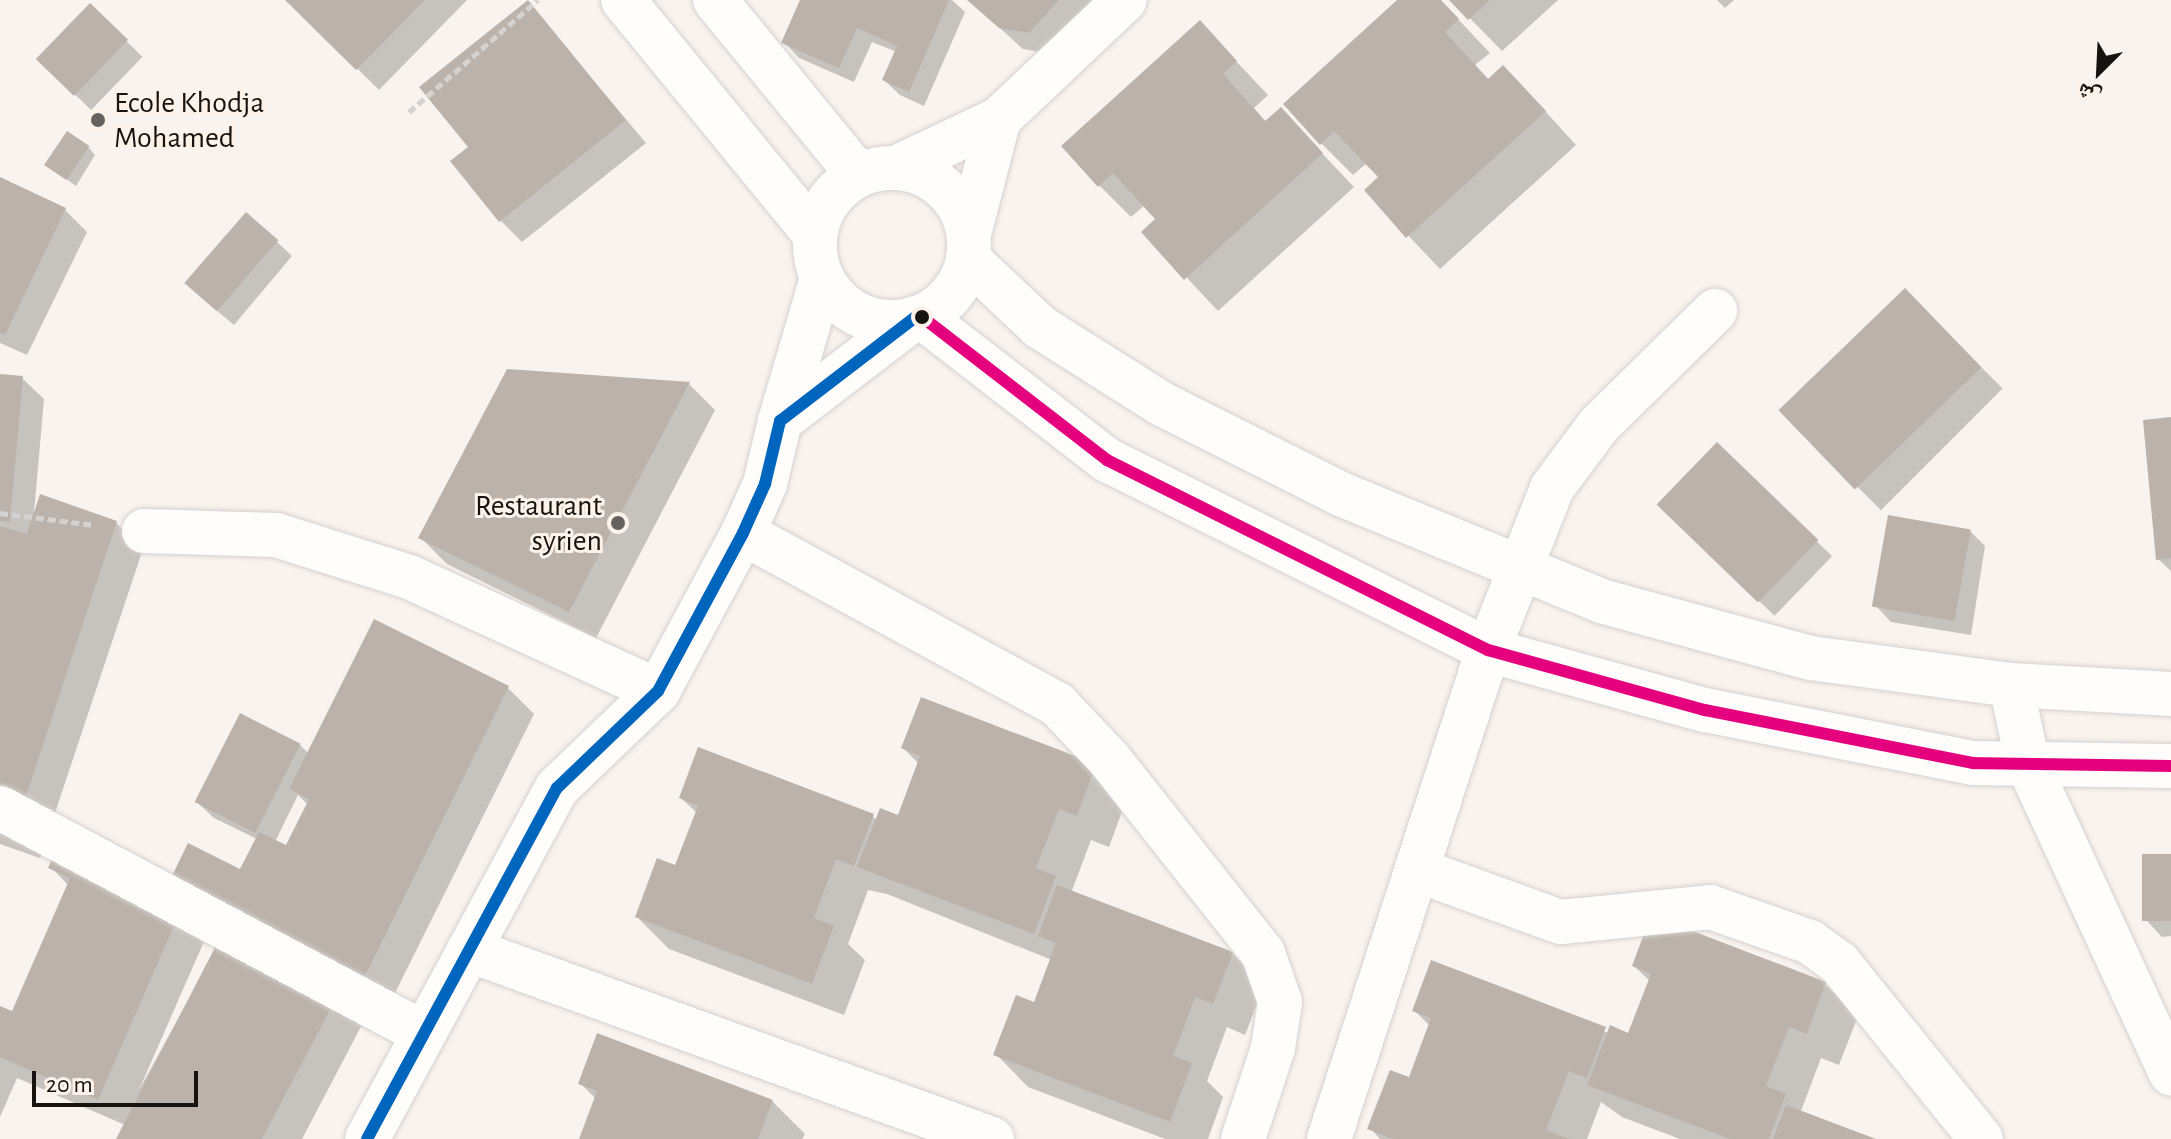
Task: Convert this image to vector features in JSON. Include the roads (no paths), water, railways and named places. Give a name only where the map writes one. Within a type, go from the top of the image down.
[{"type":"street","points":[[367,1139],[557,788],[658,691],[743,533],[765,484],[822,278],[814,233],[623,0]]},
{"type":"street","points":[[715,0],[878,171],[924,174],[945,189],[961,209],[969,247],[1040,327],[1162,404],[1343,495],[1601,601],[1811,658],[2011,685],[2171,694]]},
{"type":"street","points":[[814,233],[834,192],[999,119],[1125,0]]},
{"type":"street","points":[[780,421],[918,318],[943,303],[960,283],[999,119]]},
{"type":"street","points":[[822,278],[853,313],[876,321],[918,318],[1107,460],[1488,650],[1705,710],[1973,763],[2171,766]]},
{"type":"street","points":[[1329,1139],[1488,650],[1522,571],[1552,488],[1599,425],[1715,311]]},
{"type":"street","points":[[144,531],[291,539],[409,577],[658,691]]},
{"type":"street","points":[[743,533],[1057,704],[1109,759],[1263,953],[1280,1002],[1273,1048],[1243,1139]]},
{"type":"street","points":[[2011,685],[2028,764],[2171,1074]]},
{"type":"street","points":[[0,808],[424,1033]]},
{"type":"street","points":[[1417,870],[1561,922],[1710,907],[1810,942],[1839,963],[1981,1139]]},
{"type":"street","points":[[469,950],[992,1139]]},
{"type":"place","name":"Ecole Khodja Mohamed","points":[[98,120]]},
{"type":"place","name":"Restaurant syrien","points":[[618,523]]}]
